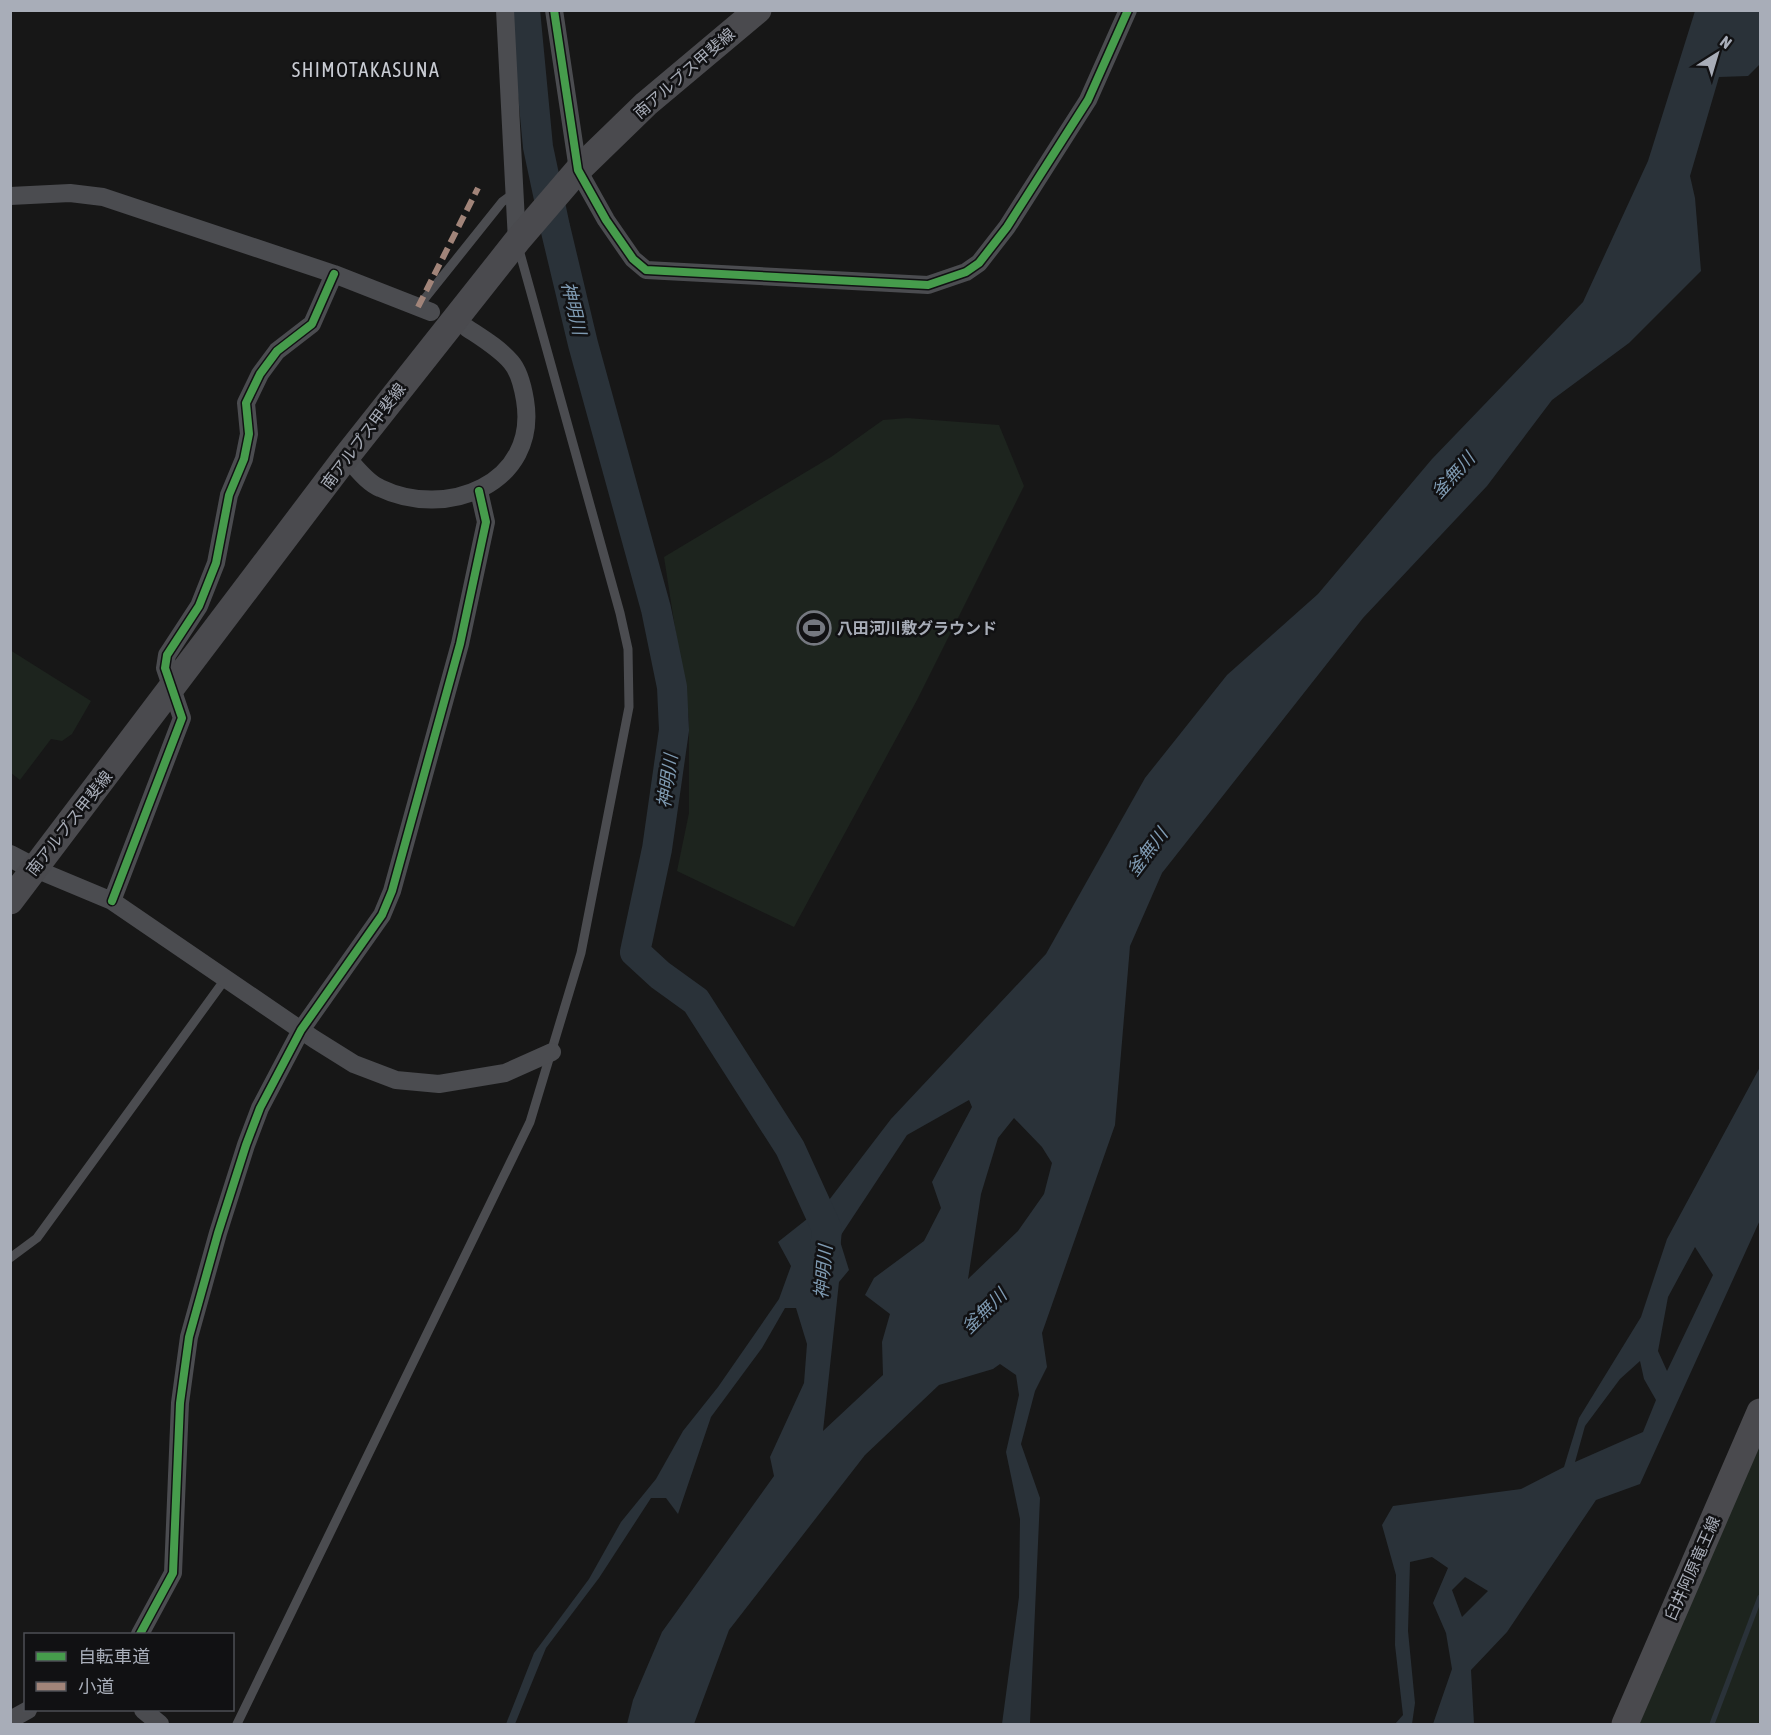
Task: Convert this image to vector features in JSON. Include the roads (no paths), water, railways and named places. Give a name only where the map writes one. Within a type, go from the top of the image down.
[{"type":"main road","name":"南アルプス甲斐線","points":[[10,901],[22,862],[172,689],[346,458],[524,232],[574,174],[646,104],[758,10]]},
{"type":"main road","name":"臼井阿原竜王線","points":[[1625,1725],[1761,1412]]},
{"type":"street","points":[[505,10],[513,194],[524,232]]},
{"type":"street","points":[[554,10],[574,174],[633,259],[646,270],[668,273],[928,285],[950,280],[979,263],[1007,227],[1088,100],[1128,10]]},
{"type":"street","points":[[10,196],[70,193],[103,197],[334,274],[425,309]]},
{"type":"street","points":[[112,901],[182,718],[165,669],[167,656],[199,606],[216,563],[229,495],[244,459],[249,434],[246,403],[260,374],[277,351],[312,324],[334,274]]},
{"type":"street","points":[[346,458],[378,488],[412,499],[445,501],[479,491],[494,482],[516,456],[524,437],[528,416],[523,387],[512,363],[467,328]]},
{"type":"street","points":[[141,1633],[173,1573],[180,1403],[189,1337],[218,1233],[260,1108],[301,1030],[382,915],[392,891],[460,644],[486,522],[479,491]]},
{"type":"street","points":[[22,862],[112,901],[354,1064],[396,1080],[425,1084],[505,1072],[552,1052]]},
{"type":"street","points":[[11,1723],[27,1711]]},
{"type":"street","points":[[144,1711],[160,1725]]},
{"type":"lane","points":[[425,309],[502,202],[513,194]]},
{"type":"lane","points":[[237,1725],[530,1122],[580,953],[629,707],[628,649],[524,232]]},
{"type":"lane","points":[[10,1258],[38,1238],[226,978]]},
{"type":"water","name":"釜無川","points":[[1695,11],[1760,11],[1760,64],[1748,76],[1719,77],[1690,176],[1695,198],[1701,271],[1629,343],[1552,400],[1487,486],[1363,618],[1162,873],[1130,946],[1115,1125],[1042,1333],[1047,1367],[1035,1391],[1021,1444],[1040,1498],[1030,1724],[1002,1724],[1019,1597],[1020,1519],[1006,1452],[1019,1395],[1016,1375],[1000,1364],[993,1369],[939,1385],[865,1455],[729,1630],[694,1724],[627,1724],[633,1700],[662,1632],[774,1476],[770,1457],[804,1383],[807,1344],[796,1308],[785,1308],[762,1348],[711,1417],[678,1514],[666,1498],[651,1498],[599,1578],[546,1648],[515,1724],[506,1724],[534,1653],[589,1579],[621,1522],[656,1479],[683,1431],[718,1387],[779,1299],[791,1266],[778,1242],[826,1204],[891,1119],[1046,954],[1145,778],[1227,675],[1318,594],[1432,459],[1583,302],[1648,161]],"holes":[[[969,1100],[972,1107],[932,1182],[941,1208],[924,1241],[874,1278],[865,1295],[890,1314],[882,1342],[883,1375],[823,1431],[839,1282],[849,1270],[839,1238],[907,1135]],[[1014,1118],[1042,1147],[1052,1163],[1044,1194],[1018,1231],[968,1279],[981,1194],[998,1138]]]},
{"type":"water","points":[[1760,1067],[1760,1220],[1640,1484],[1596,1500],[1507,1632],[1471,1670],[1474,1724],[1433,1724],[1452,1669],[1446,1633],[1433,1603],[1448,1568],[1432,1557],[1410,1562],[1408,1631],[1415,1703],[1412,1724],[1395,1724],[1403,1715],[1395,1645],[1396,1575],[1382,1525],[1393,1506],[1521,1489],[1564,1467],[1579,1418],[1641,1317],[1667,1239]],"holes":[[[1695,1247],[1713,1275],[1667,1371],[1658,1351],[1668,1297]],[[1640,1361],[1644,1379],[1656,1400],[1643,1432],[1575,1462],[1585,1426],[1620,1379]],[[1465,1577],[1488,1591],[1462,1617],[1452,1590]]]},
{"type":"waterway","name":"神明川","points":[[525,10],[538,147],[555,227],[583,344],[656,609],[672,687],[674,730],[657,849],[635,952],[660,975],[696,1001],[790,1148],[827,1229],[825,1250]]},
{"type":"waterway","points":[[1712,1724],[1760,1597]]},
{"type":"place","name":"八田河川敷グラウンド","points":[[814,628]]},
{"type":"district","name":"SHIMOTAKASUNA","points":[[366,69]]}]
